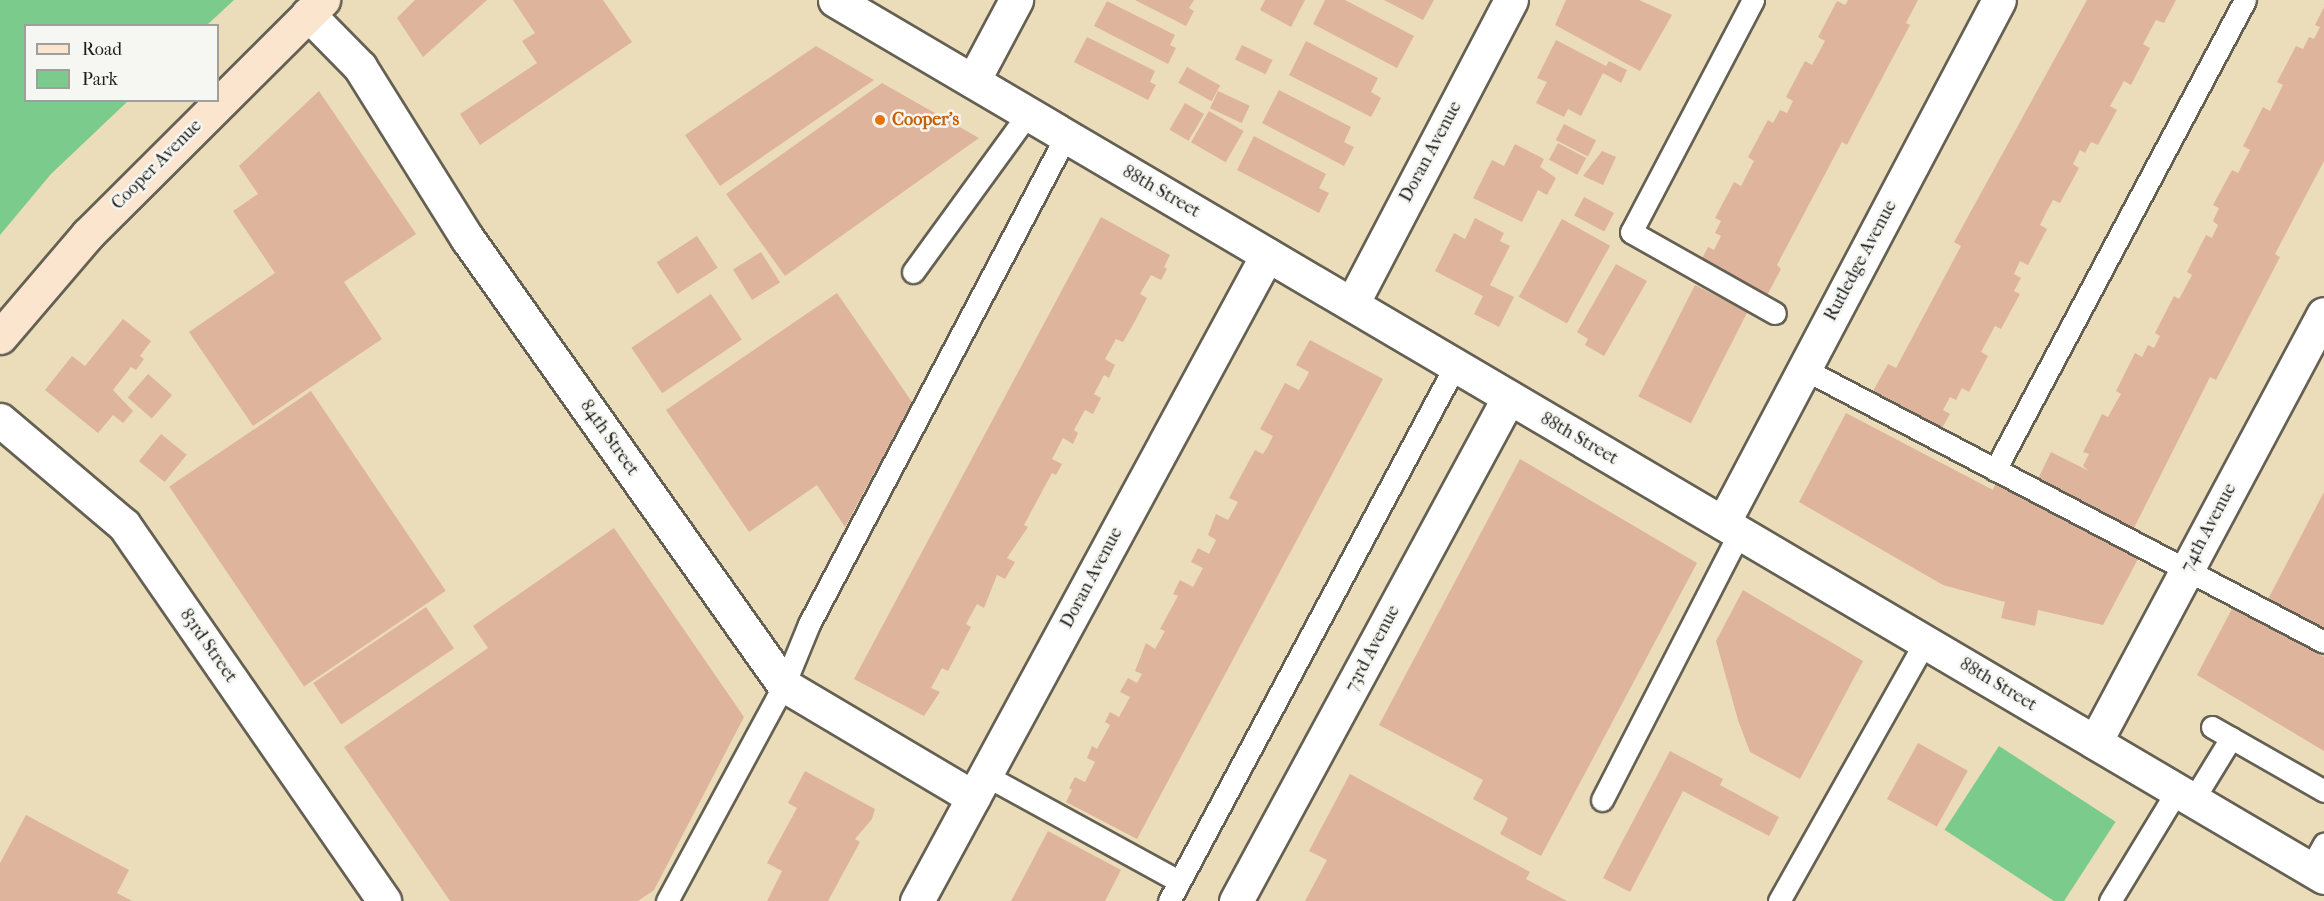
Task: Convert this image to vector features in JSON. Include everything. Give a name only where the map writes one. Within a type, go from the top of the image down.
[{"type":"main road","name":"Cooper Avenue","points":[[0,337],[88,234],[316,7]]},
{"type":"street","name":"88th Street","points":[[835,0],[2185,795],[2319,863]]},
{"type":"street","points":[[973,81],[1016,0]]},
{"type":"street","name":"Doran Avenue","points":[[1352,304],[1511,0]]},
{"type":"street","name":"Rutledge Avenue","points":[[1731,528],[1804,369],[1999,0]]},
{"type":"street","name":"84th Street","points":[[316,7],[360,67],[467,238],[784,685],[979,786]]},
{"type":"street","name":"Doran Avenue","points":[[917,901],[1267,255]]},
{"type":"street","name":"74th Avenue","points":[[2095,742],[2324,314]]},
{"type":"street","name":"73rd Avenue","points":[[1236,901],[1509,397]]},
{"type":"street","name":"83rd Street","points":[[0,420],[124,525],[384,901]]},
{"type":"lane","points":[[1753,0],[1631,232],[1775,313]]},
{"type":"lane","points":[[1995,470],[2245,0]]},
{"type":"lane","points":[[913,272],[1028,114]]},
{"type":"lane","points":[[667,901],[784,685],[809,624],[1066,136]]},
{"type":"lane","points":[[1169,901],[1455,366]]},
{"type":"lane","points":[[1804,369],[2324,642]]},
{"type":"lane","points":[[1602,800],[1731,528]]},
{"type":"lane","points":[[1779,901],[1925,642]]},
{"type":"lane","points":[[2212,727],[2324,791]]},
{"type":"lane","points":[[2109,901],[2185,795],[2231,738]]},
{"type":"lane","points":[[979,786],[1179,881]]},
{"type":"green space","points":[[0,0],[234,0],[208,24],[24,24],[24,102],[127,102],[51,174],[0,235]]},
{"type":"green space","points":[[1999,746],[2116,822],[2064,901],[2054,901],[1945,830]]},
{"type":"building","points":[[415,0],[487,0],[423,57],[397,18]]},
{"type":"building","points":[[513,0],[603,0],[632,42],[480,145],[460,114],[537,63],[522,41],[535,33]]},
{"type":"building","points":[[1135,0],[1194,0],[1189,8],[1194,11],[1186,26]]},
{"type":"building","points":[[1265,0],[1305,0],[1291,27],[1260,10]]},
{"type":"building","points":[[1325,0],[1345,0],[1414,36],[1397,68],[1313,24]]},
{"type":"building","points":[[1384,0],[1434,0],[1423,20]]},
{"type":"building","points":[[1566,0],[1639,0],[1672,15],[1640,71],[1555,25]]},
{"type":"building","points":[[1848,0],[1918,0],[1906,23],[1910,25],[1847,145],[1842,142],[1777,265],[1781,269],[1765,299],[1699,264],[1708,247],[1714,250],[1721,236],[1715,233],[1721,221],[1715,218],[1734,182],[1741,186],[1754,161],[1748,157],[1768,120],[1773,123],[1780,110],[1787,113],[1793,101],[1786,97],[1805,61],[1812,65],[1825,41],[1818,37],[1837,1],[1845,5]]},
{"type":"building","points":[[2087,0],[2176,0],[2164,23],[2156,20],[2143,44],[2150,48],[2131,85],[2124,81],[2110,106],[2117,110],[2098,145],[2091,142],[2085,153],[2080,150],[2073,164],[2079,168],[2060,203],[2053,200],[2047,211],[2040,225],[2047,229],[2028,265],[2020,261],[2014,274],[2021,278],[2014,291],[2020,294],[2001,329],[1995,326],[1981,352],[1988,356],[1969,392],[1962,388],[1956,400],[1950,397],[1943,410],[1950,414],[1941,430],[1872,393],[1888,364],[1896,368],[1961,246],[1954,242]]},
{"type":"building","points":[[1107,1],[1175,35],[1170,45],[1176,48],[1168,64],[1094,26]]},
{"type":"building","points":[[2324,7],[2324,161],[2275,254],[2280,257],[2216,380],[2210,377],[2132,532],[2036,483],[2051,452],[2089,471],[2083,466],[2089,454],[2083,452],[2102,414],[2108,417],[2121,394],[2116,391],[2135,353],[2142,357],[2148,345],[2154,348],[2160,336],[2155,333],[2174,296],[2179,299],[2192,275],[2187,272],[2206,235],[2212,238],[2218,225],[2213,221],[2219,208],[2213,205],[2232,170],[2238,173],[2250,150],[2243,146],[2263,107],[2270,111],[2283,85],[2277,82],[2296,46],[2303,49],[2309,37],[2314,39],[2320,27],[2315,25]]},
{"type":"building","points":[[1087,37],[1155,71],[1150,82],[1156,85],[1148,100],[1074,62]]},
{"type":"building","points":[[1556,40],[1606,66],[1609,61],[1627,70],[1621,83],[1603,73],[1581,116],[1568,109],[1564,117],[1536,103],[1547,82],[1537,78]]},
{"type":"building","points":[[1306,41],[1378,78],[1371,92],[1381,98],[1371,117],[1289,75]]},
{"type":"building","points":[[1242,45],[1273,60],[1266,74],[1235,59]]},
{"type":"building","points":[[816,46],[874,80],[720,186],[685,135]]},
{"type":"building","points":[[1187,67],[1220,85],[1212,101],[1178,83]]},
{"type":"building","points":[[882,83],[979,138],[785,276],[726,194]]},
{"type":"building","points":[[1279,90],[1351,127],[1344,142],[1354,147],[1344,166],[1262,123]]},
{"type":"building","points":[[319,91],[416,234],[344,282],[382,339],[253,426],[189,332],[275,273],[233,211],[258,194],[239,166]]},
{"type":"building","points":[[1218,91],[1250,106],[1242,123],[1210,108]]},
{"type":"building","points":[[1185,103],[1204,114],[1189,141],[1170,130]]},
{"type":"building","points":[[1209,111],[1244,131],[1226,162],[1191,142]]},
{"type":"building","points":[[1564,124],[1596,140],[1588,156],[1556,140]]},
{"type":"building","points":[[1254,136],[1326,174],[1319,188],[1329,193],[1319,213],[1237,170]]},
{"type":"building","points":[[1558,143],[1586,158],[1577,175],[1549,160]]},
{"type":"building","points":[[1515,144],[1544,159],[1540,167],[1556,178],[1547,195],[1538,190],[1522,222],[1473,198],[1492,160],[1504,166]]},
{"type":"building","points":[[1602,151],[1616,157],[1603,185],[1583,176]]},
{"type":"building","points":[[1584,197],[1614,213],[1604,232],[1574,216]]},
{"type":"building","points":[[1101,217],[1170,255],[1164,267],[1167,269],[1161,280],[1151,275],[1140,294],[1147,298],[1135,321],[1123,342],[1116,339],[1105,359],[1115,365],[1109,378],[1104,375],[1094,394],[1101,398],[1093,414],[1085,410],[1074,430],[1078,433],[1073,444],[1063,438],[1052,459],[1062,464],[1056,475],[1052,473],[1024,525],[1028,527],[1007,558],[1015,562],[1005,579],[997,575],[984,608],[977,604],[966,624],[971,627],[948,671],[942,668],[931,688],[940,692],[924,716],[854,679]]},
{"type":"building","points":[[1475,218],[1504,233],[1500,241],[1510,246],[1490,285],[1514,297],[1499,327],[1474,314],[1483,296],[1435,271],[1454,233],[1465,239]]},
{"type":"building","points":[[1562,219],[1610,246],[1567,324],[1519,297]]},
{"type":"building","points":[[697,236],[718,268],[677,294],[657,262]]},
{"type":"building","points":[[761,252],[780,283],[752,300],[733,269]]},
{"type":"building","points":[[1616,264],[1647,281],[1604,356],[1585,345],[1588,339],[1577,332]]},
{"type":"building","points":[[1695,285],[1748,312],[1691,423],[1638,396]]},
{"type":"building","points":[[837,293],[912,402],[845,527],[817,485],[749,532],[666,410]]},
{"type":"building","points":[[711,294],[742,340],[662,393],[631,348]]},
{"type":"building","points":[[123,319],[151,341],[140,356],[144,359],[136,370],[131,367],[113,390],[133,411],[123,423],[113,415],[98,433],[45,390],[72,356],[85,366]]},
{"type":"building","points":[[1310,340],[1383,379],[1137,839],[1066,802],[1072,790],[1069,788],[1075,777],[1085,782],[1095,762],[1087,758],[1092,746],[1097,749],[1110,725],[1105,722],[1110,712],[1119,717],[1130,697],[1120,692],[1128,678],[1137,683],[1142,674],[1135,671],[1146,643],[1155,649],[1165,631],[1160,629],[1178,596],[1173,594],[1180,580],[1193,587],[1203,568],[1191,562],[1198,548],[1209,554],[1216,540],[1208,535],[1216,514],[1228,520],[1238,502],[1229,498],[1243,472],[1255,450],[1263,454],[1268,446],[1273,436],[1260,429],[1285,383],[1299,390],[1305,380],[1309,372],[1296,365]]},
{"type":"building","points":[[148,374],[172,395],[152,418],[128,397]]},
{"type":"building","points":[[311,391],[446,591],[304,686],[169,487]]},
{"type":"building","points":[[1846,413],[1993,490],[1996,482],[2139,557],[2103,625],[2038,610],[2035,626],[2001,618],[2005,602],[1943,585],[1799,502]]},
{"type":"building","points":[[161,434],[187,455],[165,482],[139,461]]},
{"type":"building","points":[[1520,459],[1697,563],[1541,856],[1500,834],[1508,818],[1473,799],[1483,780],[1379,725]]},
{"type":"building","points":[[2324,492],[2324,627],[2321,632],[2266,603]]},
{"type":"building","points":[[614,528],[744,717],[654,890],[638,901],[450,901],[344,747],[488,648],[473,626]]},
{"type":"building","points":[[1743,590],[1863,661],[1800,779],[1750,752],[1738,720],[1716,641]]},
{"type":"building","points":[[426,607],[454,648],[341,725],[313,683]]},
{"type":"building","points":[[2233,607],[2324,657],[2324,751],[2197,675]]},
{"type":"building","points":[[1918,743],[1968,771],[1937,827],[1887,799]]},
{"type":"building","points":[[1670,751],[1723,779],[1720,785],[1779,817],[1769,836],[1683,791],[1630,892],[1603,878]]},
{"type":"building","points":[[805,771],[875,809],[872,819],[855,839],[860,842],[828,901],[767,901],[782,871],[767,863],[797,808],[788,803]]},
{"type":"building","points":[[1350,774],[1530,872],[1526,879],[1567,901],[1305,901],[1327,860],[1309,851]]},
{"type":"building","points":[[26,815],[129,870],[117,893],[132,901],[0,901],[0,863]]},
{"type":"building","points":[[1048,831],[1121,870],[1105,901],[1011,901]]},
{"type":"place","name":"Cooper's","points":[[880,120]]}]
